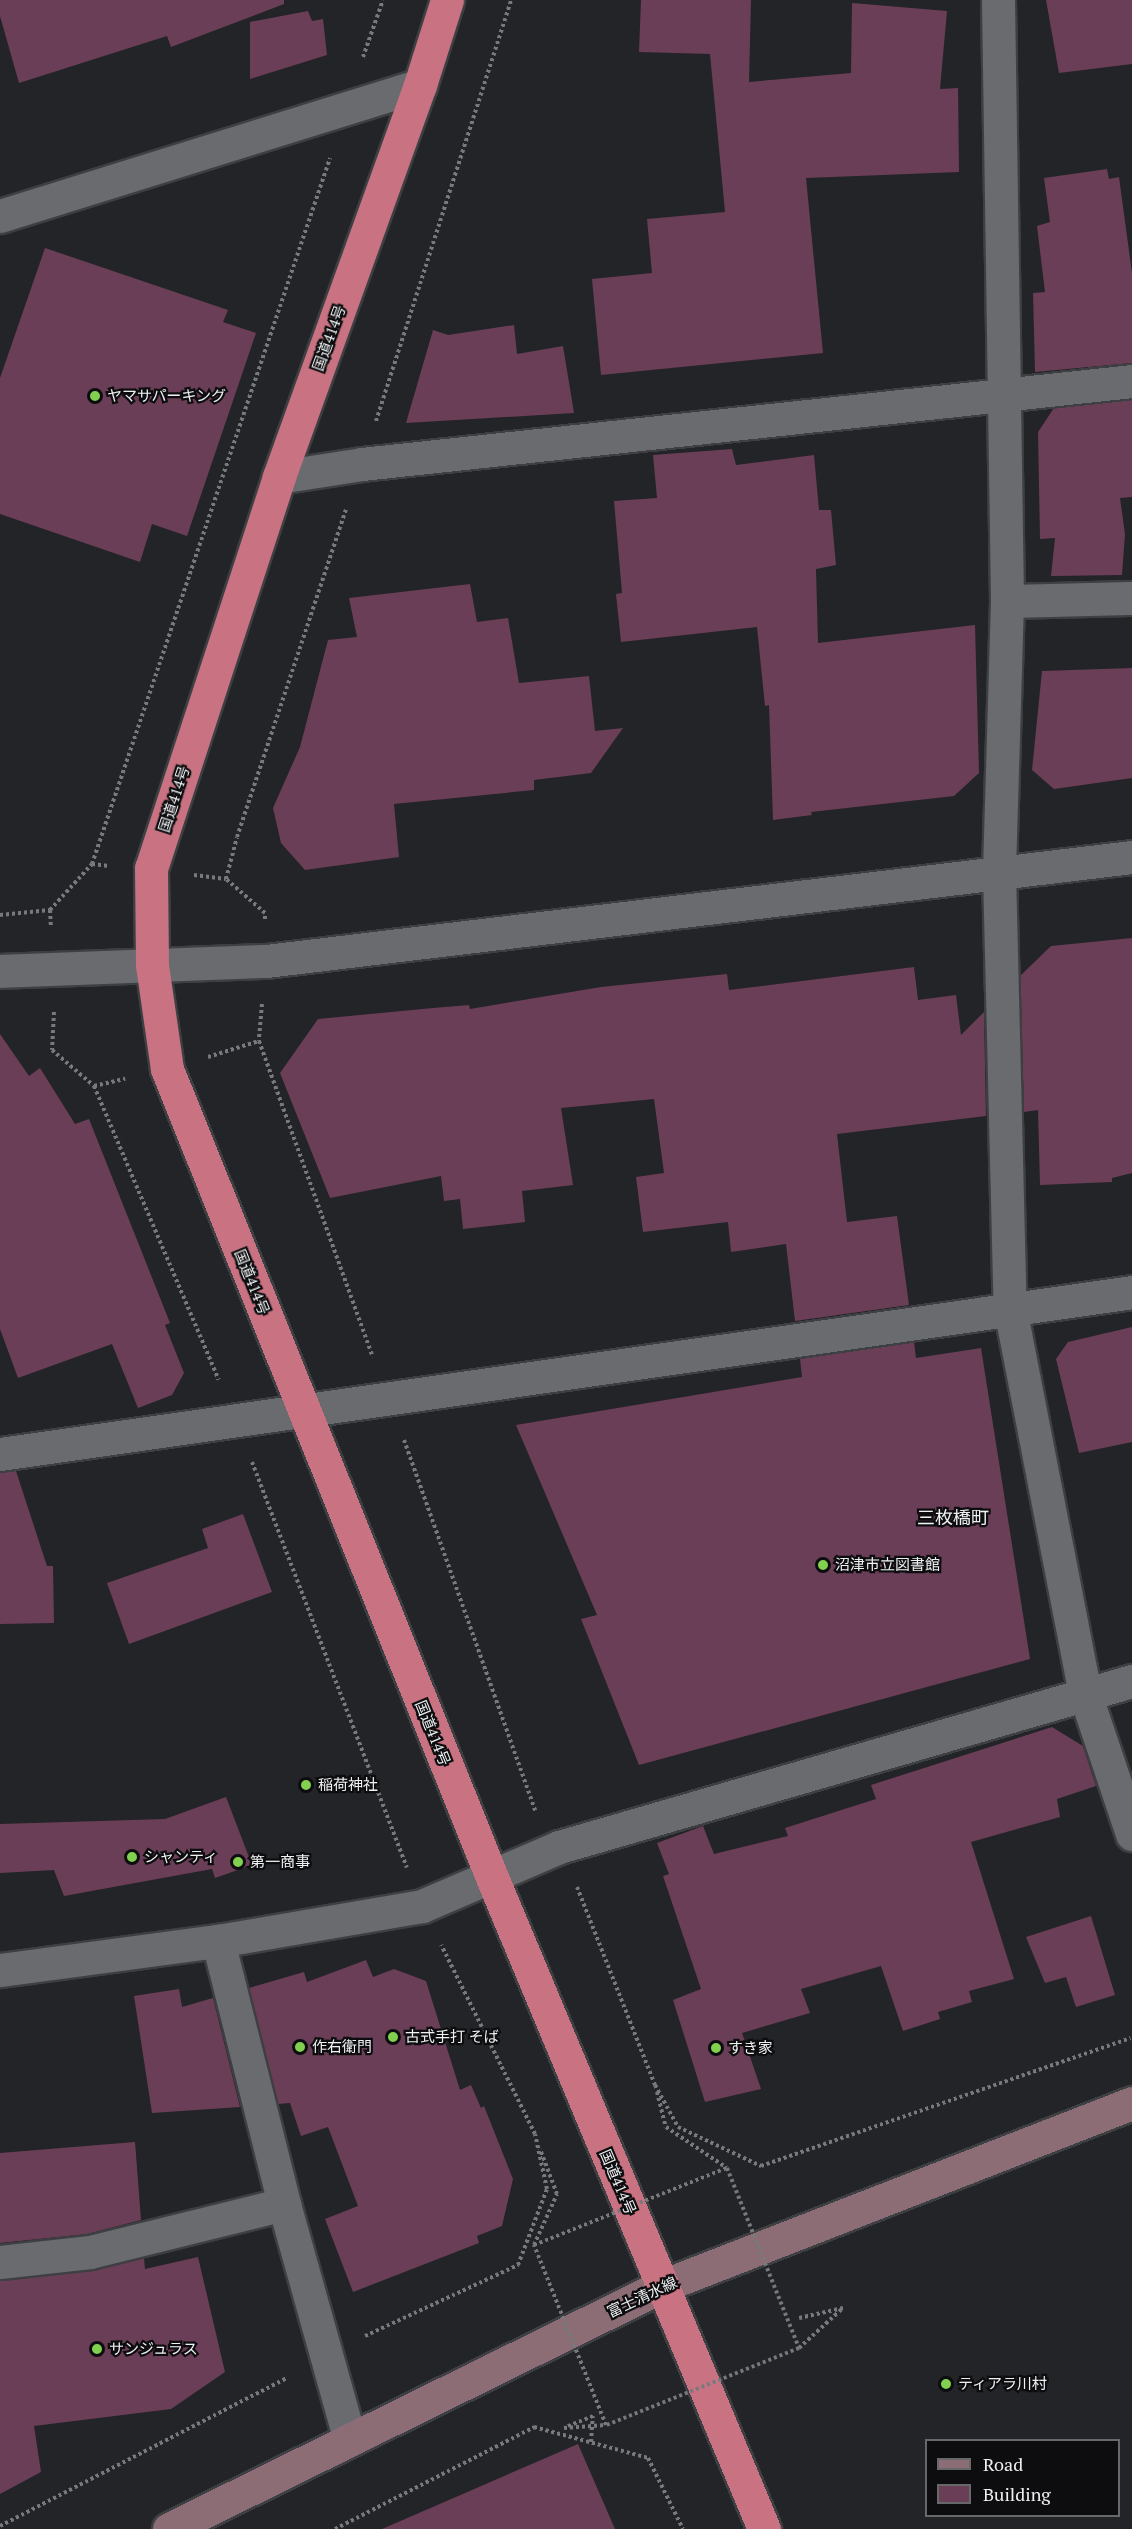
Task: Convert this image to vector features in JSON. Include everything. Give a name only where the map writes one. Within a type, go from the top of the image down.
[{"type":"highway","name":"国道414号","points":[[447,0],[420,85],[279,477],[151,868],[152,965],[167,1069],[491,1875],[764,2529]]},
{"type":"main road","name":"富士清水線","points":[[169,2529],[349,2437],[662,2286],[1132,2103]]},
{"type":"street","points":[[998,0],[1006,393],[1007,601],[999,872],[1010,1308],[1085,1694],[1132,1834]]},
{"type":"street","points":[[0,216],[420,85]]},
{"type":"street","points":[[279,477],[362,464],[1132,381]]},
{"type":"street","points":[[1007,601],[1132,598]]},
{"type":"street","points":[[0,971],[266,961],[1132,857]]},
{"type":"street","points":[[0,1454],[237,1422],[1132,1292]]},
{"type":"street","points":[[0,1970],[218,1941],[422,1906],[559,1847],[1132,1681]]},
{"type":"street","points":[[218,1941],[284,2204],[349,2437]]},
{"type":"street","points":[[0,2262],[90,2252],[284,2204]]},
{"type":"path","points":[[0,915],[50,910],[92,864],[383,0]]},
{"type":"path","points":[[262,1007],[258,1041],[538,1817],[559,1847],[655,2085],[678,2127],[761,2166],[1130,2038]]},
{"type":"path","points":[[55,1035],[52,1050],[94,1086],[237,1422],[422,1906],[535,2134],[557,2194],[534,2245],[606,2425]]},
{"type":"path","points":[[655,2085],[666,2127],[727,2168],[799,2348]]},
{"type":"path","points":[[0,2526],[327,2356],[518,2265],[547,2189],[535,2134]]},
{"type":"path","points":[[534,2245],[727,2168]]},
{"type":"path","points":[[591,2442],[593,2416],[564,2428],[606,2425],[799,2348],[843,2308],[800,2319]]},
{"type":"path","points":[[335,2529],[534,2427],[648,2458],[683,2529]]},
{"type":"building","points":[[0,0],[284,0],[284,4],[171,47],[167,36],[19,83],[0,16]]},
{"type":"building","points":[[641,0],[751,0],[749,82],[851,73],[852,3],[947,11],[940,89],[958,88],[959,172],[806,178],[823,353],[601,375],[592,279],[652,273],[647,219],[725,212],[710,54],[639,52]]},
{"type":"building","points":[[1046,0],[1132,0],[1132,64],[1059,73]]},
{"type":"building","points":[[308,11],[312,21],[323,19],[327,55],[250,79],[250,22]]},
{"type":"building","points":[[1107,169],[1109,179],[1119,177],[1132,273],[1132,363],[1035,372],[1033,293],[1045,292],[1037,226],[1050,222],[1044,178]]},
{"type":"building","points":[[45,248],[228,310],[223,322],[256,333],[187,536],[152,524],[140,562],[0,514],[0,378]]},
{"type":"building","points":[[514,325],[517,354],[563,346],[574,413],[406,423],[433,330],[448,335]]},
{"type":"building","points":[[1132,400],[1132,497],[1120,498],[1125,534],[1122,575],[1051,576],[1055,538],[1040,539],[1038,432],[1054,408]]},
{"type":"building","points":[[732,449],[736,465],[814,455],[819,510],[831,510],[836,565],[816,569],[818,643],[975,625],[979,773],[954,796],[811,812],[812,815],[773,820],[769,705],[765,706],[757,627],[621,642],[616,594],[622,593],[614,501],[657,498],[653,455]]},
{"type":"building","points":[[470,584],[477,622],[508,618],[519,683],[589,676],[595,731],[623,728],[591,773],[534,780],[534,790],[394,804],[399,857],[305,870],[281,843],[273,808],[300,747],[328,640],[357,637],[349,598]]},
{"type":"building","points":[[1132,668],[1132,778],[1054,789],[1032,770],[1042,671]]},
{"type":"building","points":[[1132,938],[1132,1173],[1112,1178],[1112,1182],[1040,1185],[1038,1110],[1024,1112],[1020,976],[1051,946]]},
{"type":"building","points":[[914,967],[918,1000],[956,995],[961,1035],[984,1012],[986,1116],[837,1134],[847,1222],[897,1216],[909,1305],[795,1321],[786,1244],[731,1252],[728,1222],[643,1232],[636,1177],[664,1173],[654,1099],[561,1108],[573,1185],[522,1191],[525,1222],[463,1229],[460,1199],[444,1201],[441,1176],[330,1198],[280,1073],[318,1019],[469,1005],[470,1009],[601,987],[727,974],[729,990]]},
{"type":"building","points":[[0,1034],[29,1076],[40,1068],[75,1124],[89,1119],[170,1323],[165,1325],[184,1373],[172,1395],[138,1408],[112,1344],[18,1378],[0,1329]]},
{"type":"building","points":[[1132,1327],[1132,1442],[1079,1453],[1056,1359],[1068,1342]]},
{"type":"building","points":[[914,1342],[916,1358],[981,1348],[1030,1659],[639,1765],[581,1619],[597,1615],[516,1425],[802,1377],[800,1359]]},
{"type":"building","points":[[16,1471],[47,1566],[53,1566],[54,1623],[0,1624],[0,1472]]},
{"type":"building","points":[[243,1514],[272,1592],[129,1644],[107,1583],[208,1548],[202,1529]]},
{"type":"building","points":[[1052,1727],[1083,1746],[1096,1786],[1057,1799],[1060,1817],[971,1842],[1014,1979],[969,1991],[972,2002],[938,2012],[940,2019],[903,2031],[881,1966],[801,1989],[810,2013],[742,2033],[761,2089],[705,2102],[673,2000],[701,1989],[663,1876],[669,1874],[657,1843],[703,1826],[714,1854],[788,1836],[785,1828],[876,1799],[871,1785]]},
{"type":"building","points":[[226,1797],[252,1865],[215,1878],[212,1869],[64,1896],[54,1870],[0,1873],[0,1824],[165,1819]]},
{"type":"building","points":[[1091,1916],[1115,1995],[1076,2007],[1066,1977],[1045,1983],[1026,1937]]},
{"type":"building","points":[[366,1960],[373,1977],[394,1969],[426,1981],[460,2090],[471,2085],[481,2108],[484,2106],[513,2179],[502,2226],[477,2236],[479,2243],[353,2292],[325,2219],[358,2206],[328,2127],[301,2136],[290,2103],[278,2104],[249,1988],[304,1972],[307,1982]]},
{"type":"building","points":[[179,1989],[182,2007],[213,1998],[240,2107],[152,2113],[134,1996]]},
{"type":"building","points":[[135,2142],[141,2220],[87,2234],[0,2243],[0,2153]]},
{"type":"building","points":[[198,2257],[225,2372],[171,2409],[34,2426],[41,2472],[0,2494],[0,2280],[92,2271],[144,2258],[145,2269]]},
{"type":"building","points":[[578,2444],[615,2529],[382,2529]]},
{"type":"place","name":"ヤマサパーキング","points":[[95,396]]},
{"type":"place","name":"沼津市立図書館","points":[[823,1565]]},
{"type":"place","name":"稲荷神社","points":[[306,1785]]},
{"type":"place","name":"シャンティ","points":[[132,1857]]},
{"type":"place","name":"第一商事","points":[[238,1862]]},
{"type":"place","name":"古式手打 そば","points":[[393,2037]]},
{"type":"place","name":"作右衛門","points":[[300,2047]]},
{"type":"place","name":"すき家","points":[[716,2048]]},
{"type":"place","name":"サンジュラス","points":[[97,2349]]},
{"type":"place","name":"ティアラ川村","points":[[946,2384]]},
{"type":"district","name":"三枚橋町","points":[[953,1517]]}]
